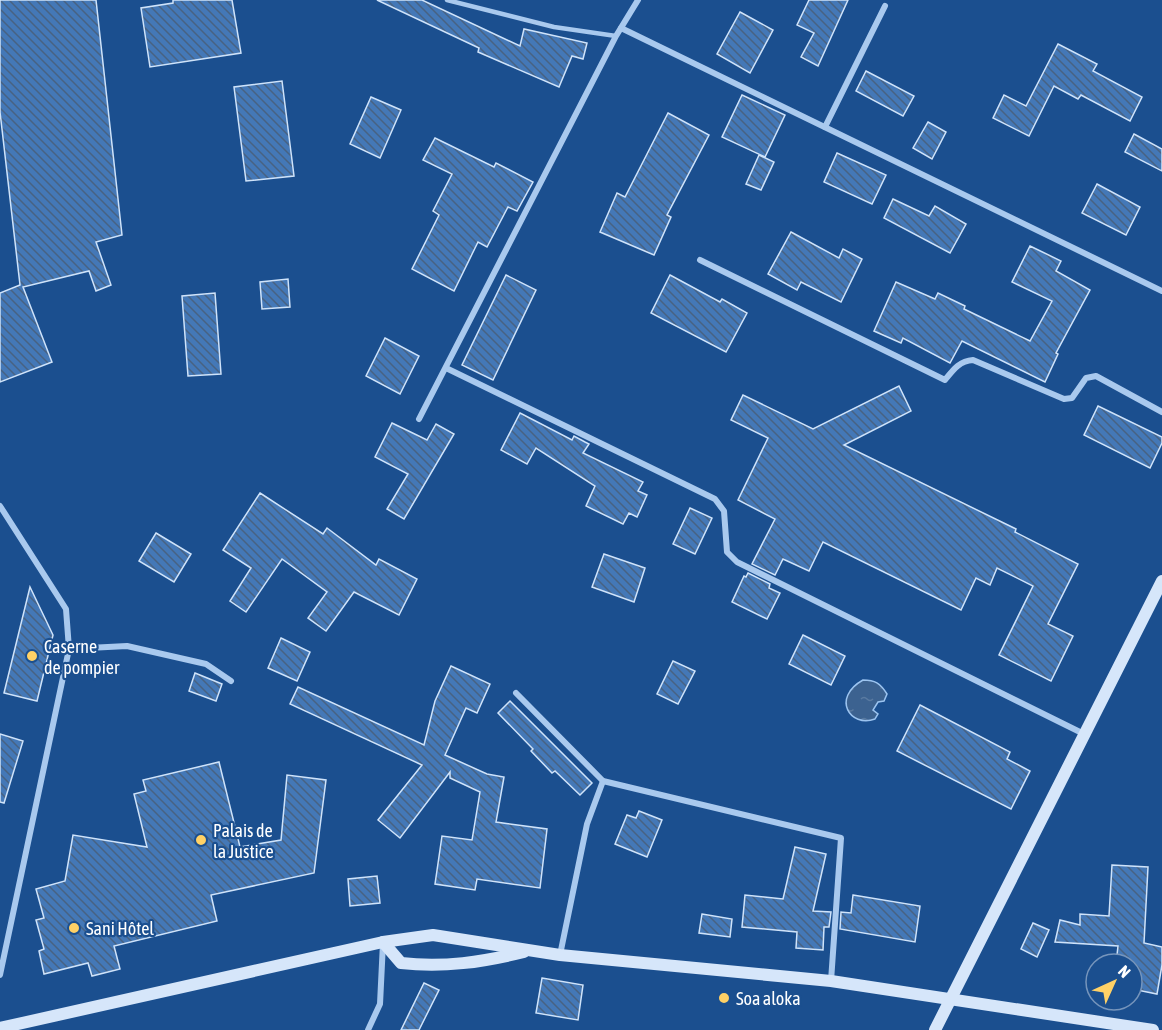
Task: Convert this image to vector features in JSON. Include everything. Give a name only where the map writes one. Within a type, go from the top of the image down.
[{"type":"street","points":[[419,420],[616,36],[638,0]]},
{"type":"street","points":[[825,127],[885,6]]},
{"type":"street","points":[[621,28],[1162,291]]},
{"type":"street","points":[[700,260],[945,380],[954,368],[965,360],[972,360],[1064,399],[1072,398],[1086,378],[1096,376],[1162,412]]},
{"type":"street","points":[[446,368],[715,499],[724,511],[727,552],[737,562],[1084,734]]},
{"type":"street","points":[[0,506],[66,609],[69,649],[0,975]]},
{"type":"street","points":[[935,1030],[1084,734],[1158,600],[1162,581]]},
{"type":"street","points":[[69,649],[126,646],[206,664],[231,681]]},
{"type":"street","points":[[516,693],[603,781],[841,838],[831,981]]},
{"type":"street","points":[[560,956],[587,824],[603,781]]},
{"type":"street","points":[[0,1028],[383,942],[433,935],[560,956],[831,981],[1153,1030]]},
{"type":"street","points":[[383,942],[401,963],[428,966],[489,960],[529,951]]},
{"type":"street","points":[[368,1030],[380,1004],[383,942]]},
{"type":"lane","points":[[447,0],[554,27],[616,36]]},
{"type":"water","points":[[863,680],[877,683],[887,694],[884,701],[878,702],[873,710],[878,714],[875,719],[866,721],[852,715],[846,703],[853,687]]},
{"type":"building","points":[[0,0],[96,0],[122,235],[96,242],[111,285],[96,291],[89,271],[23,287],[52,362],[0,382],[0,293],[20,285],[0,112]]},
{"type":"building","points":[[173,0],[232,0],[241,53],[150,67],[141,8],[173,3]]},
{"type":"building","points":[[377,0],[422,0],[520,46],[524,29],[587,43],[583,59],[572,56],[559,87],[478,52],[479,48]]},
{"type":"building","points":[[809,0],[848,0],[818,66],[801,57],[814,33],[797,25]]},
{"type":"building","points":[[740,12],[773,30],[750,73],[717,54]]},
{"type":"building","points":[[1058,44],[1097,64],[1093,71],[1142,97],[1130,121],[1081,95],[1078,99],[1054,86],[1029,136],[993,118],[1004,95],[1026,106]]},
{"type":"building","points":[[866,71],[914,96],[903,116],[856,91]]},
{"type":"building","points":[[282,81],[294,176],[246,181],[234,87]]},
{"type":"building","points":[[742,95],[785,115],[765,157],[722,137]]},
{"type":"building","points":[[371,97],[401,110],[380,158],[350,144]]},
{"type":"building","points":[[668,113],[709,135],[667,215],[671,217],[654,255],[600,232],[617,193],[625,197]]},
{"type":"building","points":[[928,122],[946,132],[932,159],[913,148]]},
{"type":"building","points":[[1134,134],[1162,149],[1162,171],[1125,152]]},
{"type":"building","points":[[435,138],[494,167],[496,163],[533,182],[517,211],[508,207],[487,247],[478,242],[454,291],[412,269],[439,215],[433,211],[452,174],[423,160]]},
{"type":"building","points":[[837,153],[886,175],[872,204],[824,182]]},
{"type":"building","points":[[759,155],[774,162],[761,190],[746,184]]},
{"type":"building","points":[[1097,184],[1140,207],[1126,235],[1082,213]]},
{"type":"building","points":[[893,199],[929,216],[935,206],[966,224],[950,253],[884,218]]},
{"type":"building","points":[[791,232],[839,258],[843,249],[862,259],[841,302],[801,282],[797,290],[768,274]]},
{"type":"building","points":[[1030,246],[1061,261],[1056,271],[1090,290],[1056,353],[1058,354],[1045,382],[962,341],[950,363],[903,338],[901,343],[874,331],[896,282],[935,299],[938,293],[965,306],[964,309],[1030,341],[1052,301],[1012,282]]},
{"type":"building","points":[[506,275],[536,290],[493,380],[462,365]]},
{"type":"building","points":[[670,275],[720,302],[722,299],[747,313],[726,352],[651,313]]},
{"type":"building","points":[[288,279],[290,307],[262,309],[260,282]]},
{"type":"building","points":[[215,293],[221,374],[188,376],[182,296]]},
{"type":"building","points":[[385,338],[419,356],[400,394],[366,376]]},
{"type":"building","points":[[899,386],[911,411],[844,445],[1016,529],[1015,532],[1078,564],[1048,624],[1073,636],[1051,681],[999,655],[1033,586],[997,568],[990,585],[976,578],[961,610],[823,542],[809,571],[783,559],[775,575],[752,564],[775,519],[738,500],[768,438],[731,420],[743,395],[813,429]]},
{"type":"building","points":[[1098,406],[1162,437],[1162,443],[1150,468],[1084,435]]},
{"type":"building","points":[[520,413],[572,440],[574,436],[589,444],[583,453],[643,482],[638,491],[647,495],[637,517],[629,513],[623,524],[586,506],[595,486],[536,448],[527,464],[501,450]]},
{"type":"building","points":[[392,423],[427,440],[436,424],[454,434],[404,519],[387,509],[408,474],[375,457]]},
{"type":"building","points":[[260,493],[323,534],[327,528],[376,565],[379,559],[417,579],[399,615],[354,592],[326,631],[308,618],[327,592],[282,559],[246,612],[230,601],[251,568],[223,550]]},
{"type":"building","points":[[690,508],[712,518],[695,554],[673,544]]},
{"type":"building","points":[[156,533],[191,554],[174,582],[139,561]]},
{"type":"building","points":[[604,554],[645,568],[634,602],[592,587]]},
{"type":"building","points":[[748,573],[770,584],[769,588],[780,593],[767,619],[732,602],[744,576],[746,577]]},
{"type":"building","points":[[30,587],[53,635],[37,701],[4,693]]},
{"type":"building","points":[[803,635],[845,656],[831,685],[789,664]]},
{"type":"building","points":[[281,638],[310,652],[297,681],[268,668]]},
{"type":"building","points":[[673,661],[695,671],[678,704],[657,694]]},
{"type":"building","points":[[451,666],[490,684],[477,713],[466,708],[445,755],[487,774],[504,777],[496,822],[547,829],[540,888],[477,879],[475,890],[435,884],[442,836],[472,840],[480,792],[450,778],[450,772],[400,838],[378,820],[422,765],[290,704],[298,687],[424,745],[435,701]]},
{"type":"building","points":[[195,673],[222,684],[216,701],[189,691]]},
{"type":"building","points":[[510,701],[592,783],[580,795],[555,771],[552,773],[531,751],[533,749],[498,713]]},
{"type":"building","points":[[920,705],[1010,752],[1007,759],[1030,771],[1011,809],[897,751]]},
{"type":"building","points":[[0,734],[23,741],[4,803],[0,802]]},
{"type":"building","points":[[219,762],[240,847],[281,840],[287,775],[326,780],[314,873],[211,895],[217,921],[114,946],[120,969],[92,976],[88,963],[44,974],[39,951],[44,949],[36,920],[44,918],[36,889],[65,881],[73,835],[147,847],[134,794],[146,791],[143,780]]},
{"type":"building","points":[[639,811],[662,820],[647,857],[615,844],[627,815],[636,818]]},
{"type":"building","points":[[795,847],[826,854],[813,911],[831,912],[829,927],[824,927],[823,950],[796,948],[797,932],[742,927],[745,895],[783,899]]},
{"type":"building","points":[[1112,865],[1148,867],[1144,943],[1162,947],[1162,965],[1157,994],[1144,991],[1144,952],[1117,952],[1118,946],[1055,942],[1060,920],[1080,925],[1080,914],[1109,916]]},
{"type":"building","points":[[377,876],[380,903],[350,906],[348,879]]},
{"type":"building","points":[[853,895],[920,906],[915,942],[840,929],[841,912],[851,913]]},
{"type":"building","points":[[702,914],[732,919],[730,937],[699,933]]},
{"type":"building","points":[[1033,923],[1049,930],[1037,957],[1021,949]]},
{"type":"building","points":[[542,978],[583,985],[578,1020],[536,1013]]},
{"type":"building","points":[[424,983],[439,990],[419,1030],[401,1030]]},
{"type":"place","name":"Caserne de pompier","points":[[32,656]]},
{"type":"place","name":"Palais de la Justice","points":[[201,840]]},
{"type":"place","name":"Sani Hôtel","points":[[74,928]]},
{"type":"place","name":"Soa aloka","points":[[724,998]]}]
